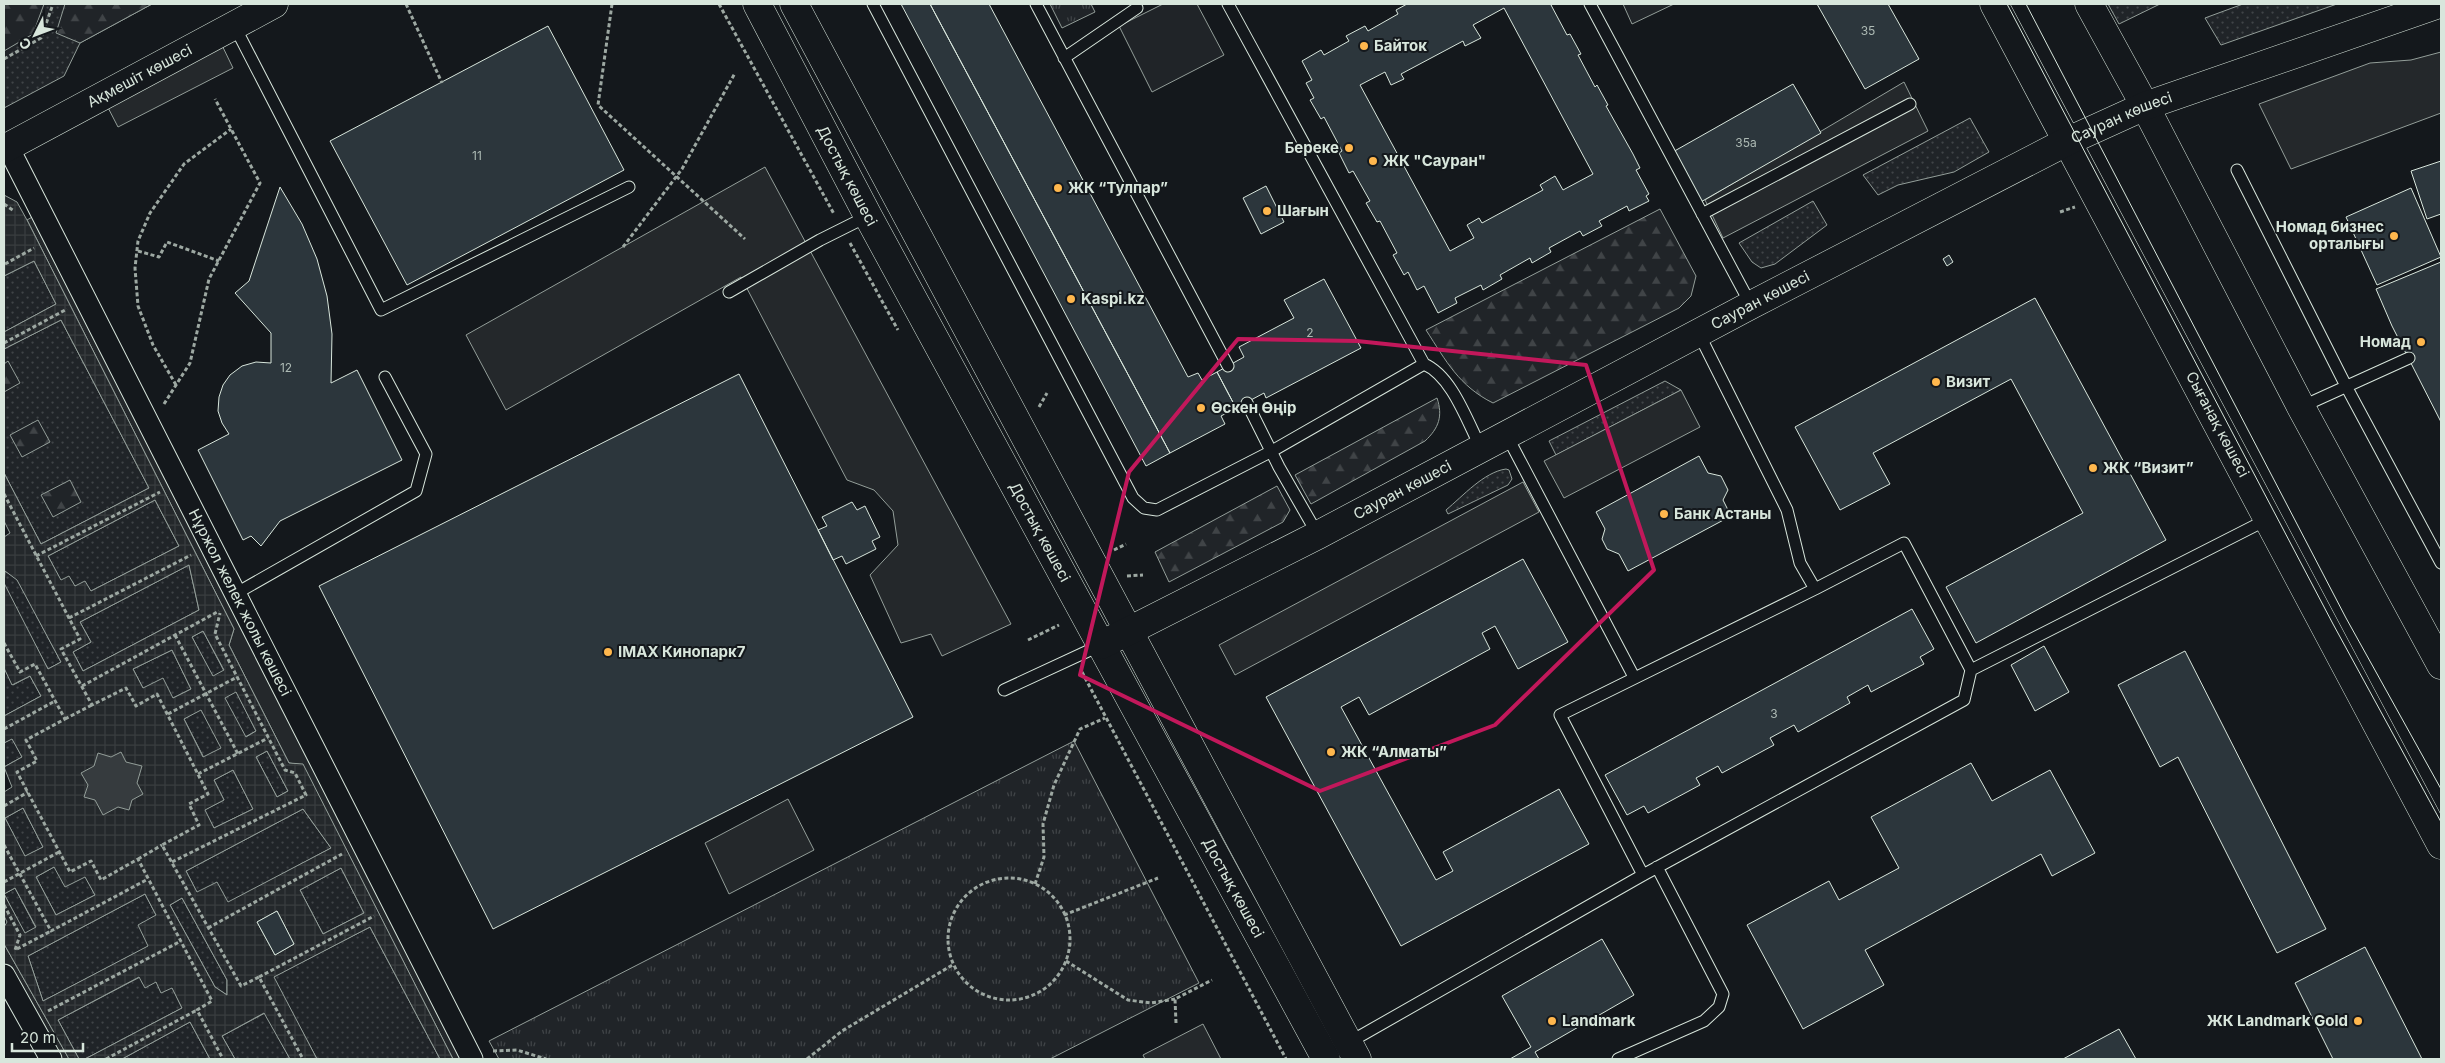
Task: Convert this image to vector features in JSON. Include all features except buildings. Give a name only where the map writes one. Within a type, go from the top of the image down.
[{"type":"street","name":"Ақмешіт көшесі","points":[[6,148],[274,4]]},
{"type":"street","name":"Достық көшесі","points":[[756,4],[868,216],[1326,1059]]},
{"type":"street","name":"Достық көшесі","points":[[794,4],[1352,1051]]},
{"type":"street","name":"Сығанақ көшесі","points":[[1994,4],[2441,845]]},
{"type":"street","points":[[2089,4],[2145,106],[2301,407],[2441,665]]},
{"type":"street","name":"Сауран көшесі","points":[[1101,645],[1318,535],[1506,434],[2068,141],[2145,106],[2405,9],[2440,4]]},
{"type":"street","name":"Нұржол желек жолы көшесі","points":[[6,148],[235,594],[478,1055]]},
{"type":"street","points":[[5,979],[51,1059]]},
{"type":"lane","points":[[873,4],[1133,498],[1144,508],[1157,510],[1272,451],[1424,364]]},
{"type":"lane","points":[[1036,4],[1228,366]]},
{"type":"lane","points":[[1228,4],[1424,364],[1433,368],[1445,379],[1481,448]]},
{"type":"lane","points":[[1590,4],[1751,306]]},
{"type":"lane","points":[[1064,58],[1139,5]]},
{"type":"lane","points":[[234,25],[381,310],[629,187]]},
{"type":"lane","points":[[1702,214],[1910,104]]},
{"type":"lane","points":[[2237,170],[2346,386],[2441,563]]},
{"type":"lane","points":[[729,292],[842,228],[868,216]]},
{"type":"lane","points":[[1699,334],[1786,510],[1800,563],[1815,589]]},
{"type":"lane","points":[[2301,407],[2409,358]]},
{"type":"lane","points":[[235,594],[416,491],[426,454],[385,377]]},
{"type":"lane","points":[[1247,402],[1318,535]]},
{"type":"lane","points":[[1506,434],[1634,677]]},
{"type":"lane","points":[[1971,670],[2268,519]]},
{"type":"lane","points":[[1352,1051],[1642,875],[1964,700],[1971,670],[1904,543],[1560,715],[1642,875]]},
{"type":"lane","points":[[1004,690],[1101,645]]},
{"type":"lane","points":[[1618,1059],[1704,1021],[1719,1007],[1723,994],[1657,867]]},
{"type":"path","points":[[4,59],[41,38],[53,4]]},
{"type":"path","points":[[406,4],[442,82]]},
{"type":"path","points":[[612,4],[598,105],[745,239]]},
{"type":"path","points":[[719,4],[899,332]]},
{"type":"path","points":[[623,247],[676,178],[735,73]]},
{"type":"path","points":[[164,404],[190,363],[209,279],[260,182],[215,100]]},
{"type":"path","points":[[176,385],[153,346],[138,306],[136,268],[138,241],[150,213],[184,164],[231,129]]},
{"type":"path","points":[[4,204],[15,212],[18,218]]},
{"type":"path","points":[[30,240],[39,256]]},
{"type":"path","points":[[137,251],[159,257],[167,242],[219,261]]},
{"type":"path","points":[[4,263],[34,248]]},
{"type":"path","points":[[62,300],[71,318]]},
{"type":"path","points":[[4,343],[67,309]]},
{"type":"path","points":[[156,483],[165,501]]},
{"type":"path","points":[[36,556],[161,492]]},
{"type":"path","points":[[4,494],[80,639],[61,649],[92,706]]},
{"type":"path","points":[[69,618],[193,554],[188,545]]},
{"type":"path","points":[[82,686],[221,610],[214,634],[285,770],[295,772],[306,795],[172,862]]},
{"type":"path","points":[[1055,617],[1105,718],[1286,1059]]},
{"type":"path","points":[[1028,640],[1059,625]]},
{"type":"path","points":[[174,636],[238,754]]},
{"type":"path","points":[[4,646],[20,672],[35,664],[65,719]]},
{"type":"path","points":[[168,714],[237,677]]},
{"type":"path","points":[[126,688],[136,706],[157,694],[168,714],[208,794],[189,804],[199,825],[101,880],[91,861],[70,872],[17,772],[37,761],[26,740],[126,688]]},
{"type":"path","points":[[4,729],[55,701]]},
{"type":"path","points":[[1035,884],[1044,857],[1044,824],[1054,784],[1080,729],[1105,718]]},
{"type":"path","points":[[198,774],[268,738]]},
{"type":"path","points":[[4,806],[28,792]]},
{"type":"path","points":[[4,845],[51,931]]},
{"type":"path","points":[[162,845],[241,986],[374,916]]},
{"type":"path","points":[[4,882],[59,852]]},
{"type":"path","points":[[208,928],[342,854]]},
{"type":"path","points":[[106,1059],[212,1001],[138,859]]},
{"type":"path","points":[[1012,878],[1035,884],[1047,891],[1060,905],[1064,915],[1070,942],[1066,961],[1056,978],[1042,991],[1024,998],[1005,1000],[986,996],[969,985],[954,964],[950,953],[948,934],[952,916],[962,900],[977,887],[994,880],[1012,878]]},
{"type":"path","points":[[1064,915],[1158,878]]},
{"type":"path","points":[[4,905],[20,935],[15,950],[148,879]]},
{"type":"path","points":[[48,1011],[181,941]]},
{"type":"path","points":[[1066,961],[1128,1000],[1151,1003],[1174,999],[1212,980]]},
{"type":"path","points":[[808,1059],[842,1031],[954,964]]},
{"type":"path","points":[[259,976],[304,1059]]},
{"type":"path","points":[[1174,999],[1176,1023]]},
{"type":"path","points":[[197,1010],[223,1059]]},
{"type":"path","points":[[478,1055],[517,1050],[546,1059]]},
{"type":"highlighted area","points":[[1238,339],[1357,341],[1586,365],[1654,570],[1495,725],[1320,791],[1080,675],[1129,472]]},
{"type":"green space","points":[[4,4],[152,4],[80,43],[64,76],[4,108]]},
{"type":"green space","points":[[4,4],[44,4],[33,34],[4,51]]},
{"type":"green space","points":[[65,4],[152,4],[80,43],[56,33]]},
{"type":"green space","points":[[1050,4],[1091,4],[1095,12],[1062,28]]},
{"type":"green space","points":[[1163,4],[1197,4],[1224,55],[1152,92],[1119,26]]},
{"type":"green space","points":[[1623,4],[1674,4],[1632,24]]},
{"type":"green space","points":[[2108,4],[2160,4],[2119,24]]},
{"type":"green space","points":[[2243,4],[2337,4],[2221,45],[2205,18]]},
{"type":"green space","points":[[1970,118],[1989,152],[1954,172],[1898,185],[1878,195],[1863,175]]},
{"type":"green space","points":[[1813,201],[1827,225],[1775,264],[1761,268],[1752,262],[1739,243]]},
{"type":"green space","points":[[1660,209],[1696,276],[1691,296],[1679,308],[1493,403],[1462,381],[1426,330]]},
{"type":"green space","points":[[34,261],[56,304],[4,332],[4,276]]},
{"type":"green space","points":[[61,320],[149,488],[41,544],[4,473],[4,349]]},
{"type":"green space","points":[[8,361],[20,383],[4,392],[4,364]]},
{"type":"green space","points":[[1665,381],[1681,390],[1556,455],[1549,441]]},
{"type":"green space","points":[[1437,398],[1440,410],[1439,421],[1434,431],[1425,441],[1311,504],[1295,475]]},
{"type":"green space","points":[[38,420],[50,442],[22,457],[10,435]]},
{"type":"green space","points":[[1509,470],[1512,479],[1508,485],[1448,514],[1446,510],[1474,485],[1498,471]]},
{"type":"green space","points":[[70,480],[81,502],[53,517],[41,495]]},
{"type":"green space","points":[[1277,486],[1290,510],[1283,522],[1169,582],[1155,552]]},
{"type":"green space","points":[[155,500],[179,546],[91,591],[61,581],[48,556]]},
{"type":"green space","points":[[189,565],[199,610],[83,671],[73,652],[91,642],[80,622]]},
{"type":"green space","points":[[5,571],[17,579],[61,662],[48,669],[4,586]]},
{"type":"green space","points":[[203,631],[224,671],[213,677],[192,637]]},
{"type":"green space","points":[[172,650],[191,689],[173,698],[143,688],[133,669]]},
{"type":"green space","points":[[4,668],[13,685],[30,676],[41,696],[4,716]]},
{"type":"green space","points":[[236,691],[256,731],[245,737],[224,697]]},
{"type":"green space","points":[[201,709],[222,748],[204,758],[184,719]]},
{"type":"green space","points":[[12,738],[22,757],[4,767],[4,743]]},
{"type":"green space","points":[[1074,741],[1199,983],[1050,1059],[499,1059],[489,1041]]},
{"type":"green space","points":[[267,751],[288,791],[277,797],[256,757]]},
{"type":"green space","points":[[233,770],[253,809],[214,828],[204,810],[224,800],[214,780]]},
{"type":"green space","points":[[23,808],[43,847],[25,857],[5,818]]},
{"type":"green space","points":[[303,809],[331,848],[228,903],[197,893],[186,871]]},
{"type":"green space","points":[[54,867],[85,876],[95,895],[56,915],[36,877]]},
{"type":"green space","points":[[341,868],[364,913],[323,934],[300,890]]},
{"type":"green space","points":[[15,888],[36,928],[25,934],[4,894]]},
{"type":"green space","points":[[145,894],[156,915],[149,946],[43,1001],[28,956]]},
{"type":"green space","points":[[182,898],[227,980],[227,995],[215,987],[170,905]]},
{"type":"green space","points":[[370,927],[440,1059],[317,1059],[273,977]]},
{"type":"green space","points":[[140,977],[172,987],[182,1008],[85,1059],[79,1059],[58,1020]]},
{"type":"green space","points":[[265,1013],[290,1059],[235,1059],[222,1036]]},
{"type":"green space","points":[[190,1022],[210,1059],[122,1059]]},
{"type":"shaded area","points":[[217,35],[233,68],[118,127],[102,96]]},
{"type":"shaded area","points":[[2441,52],[2441,113],[2291,169],[2259,104],[2370,63],[2411,60]]},
{"type":"shaded area","points":[[1904,82],[1928,131],[1723,238],[1705,200]]},
{"type":"shaded area","points":[[765,167],[1011,624],[942,656],[931,634],[901,643],[870,575],[898,545],[893,511],[874,490],[847,480],[741,277],[506,410],[466,335]]},
{"type":"shaded area","points":[[4,195],[17,202],[27,220],[234,629],[229,645],[289,763],[303,764],[453,1059],[440,1059],[370,927],[274,977],[317,1059],[290,1059],[264,1013],[222,1036],[235,1059],[210,1059],[190,1022],[122,1059],[85,1059],[182,1008],[172,988],[161,993],[156,982],[145,988],[139,977],[58,1020],[79,1059],[69,1059],[4,944],[4,927],[7,922],[4,916],[4,894],[4,792],[12,787],[4,767],[22,757],[12,739],[4,743],[4,716],[41,696],[30,676],[12,685],[4,668],[4,583],[48,669],[61,662],[17,580],[5,571],[4,575],[4,537],[10,533],[4,521],[4,473],[41,544],[149,488],[61,320],[4,349],[4,332],[56,304],[34,261],[4,276]],"holes":[[[155,500],[179,546],[91,591],[85,581],[75,586],[69,576],[61,580],[48,556]],[[189,565],[199,610],[83,671],[73,652],[91,642],[80,622]],[[203,631],[224,670],[213,676],[192,637]],[[172,650],[191,689],[173,698],[163,678],[143,688],[133,669]],[[236,692],[256,731],[246,737],[225,698]],[[201,710],[221,748],[203,757],[184,719]],[[267,751],[288,791],[277,797],[256,757]],[[233,770],[253,809],[214,828],[205,810],[224,800],[214,780]],[[23,808],[43,847],[25,856],[5,818]],[[303,809],[331,848],[228,902],[217,882],[197,892],[186,871]],[[54,867],[65,887],[85,877],[95,895],[56,915],[36,877]],[[341,868],[364,913],[323,934],[300,890]],[[15,888],[36,927],[25,933],[4,894]],[[145,894],[156,915],[138,925],[148,946],[43,1001],[28,956]],[[182,898],[227,980],[227,995],[215,987],[170,905]],[[277,911],[294,944],[275,955],[257,922]]]},
{"type":"shaded area","points":[[34,216],[463,1059],[453,1059],[303,765],[289,763],[229,645],[234,629],[27,220]]},
{"type":"shaded area","points":[[1681,390],[1700,427],[1564,498],[1544,461]]},
{"type":"shaded area","points":[[1523,482],[1539,512],[1235,675],[1219,645]]},
{"type":"shaded area","points":[[121,752],[126,762],[142,766],[137,783],[143,794],[132,800],[129,810],[118,807],[103,815],[95,800],[84,797],[88,785],[81,773],[94,766],[98,753],[111,757]]},
{"type":"shaded area","points":[[788,799],[814,850],[729,894],[705,843]]},
{"type":"shaded area","points":[[4,944],[69,1059],[51,1059],[4,975]]},
{"type":"shaded area","points":[[1203,1024],[1221,1059],[1145,1059],[1143,1055]]},
{"type":"tram line","points":[[2007,4],[2333,624],[2441,822]]},
{"type":"tram line","points":[[2026,4],[2346,618],[2441,789]]},
{"type":"place","name":"Байток","points":[[1364,46]]},
{"type":"place","name":"Береке","points":[[1349,148]]},
{"type":"place","name":"ЖК \"Сауран\"","points":[[1373,161]]},
{"type":"place","name":"ЖК “Тулпар”","points":[[1058,188]]},
{"type":"place","name":"Шағын","points":[[1267,211]]},
{"type":"place","name":"Номад бизнес орталығы","points":[[2394,236]]},
{"type":"place","name":"Kaspi.kz","points":[[1071,299]]},
{"type":"place","name":"Номад","points":[[2421,342]]},
{"type":"place","name":"Визит","points":[[1936,382]]},
{"type":"place","name":"Өскен Өңір","points":[[1201,408]]},
{"type":"place","name":"ЖК “Визит”","points":[[2093,468]]},
{"type":"place","name":"Банк Астаны","points":[[1664,514]]},
{"type":"place","name":"IMAX Кинопарк7","points":[[608,652]]},
{"type":"place","name":"ЖК “Алматы”","points":[[1331,752]]},
{"type":"place","name":"Landmark","points":[[1552,1021]]},
{"type":"place","name":"ЖК Landmark Gold","points":[[2358,1021]]}]
